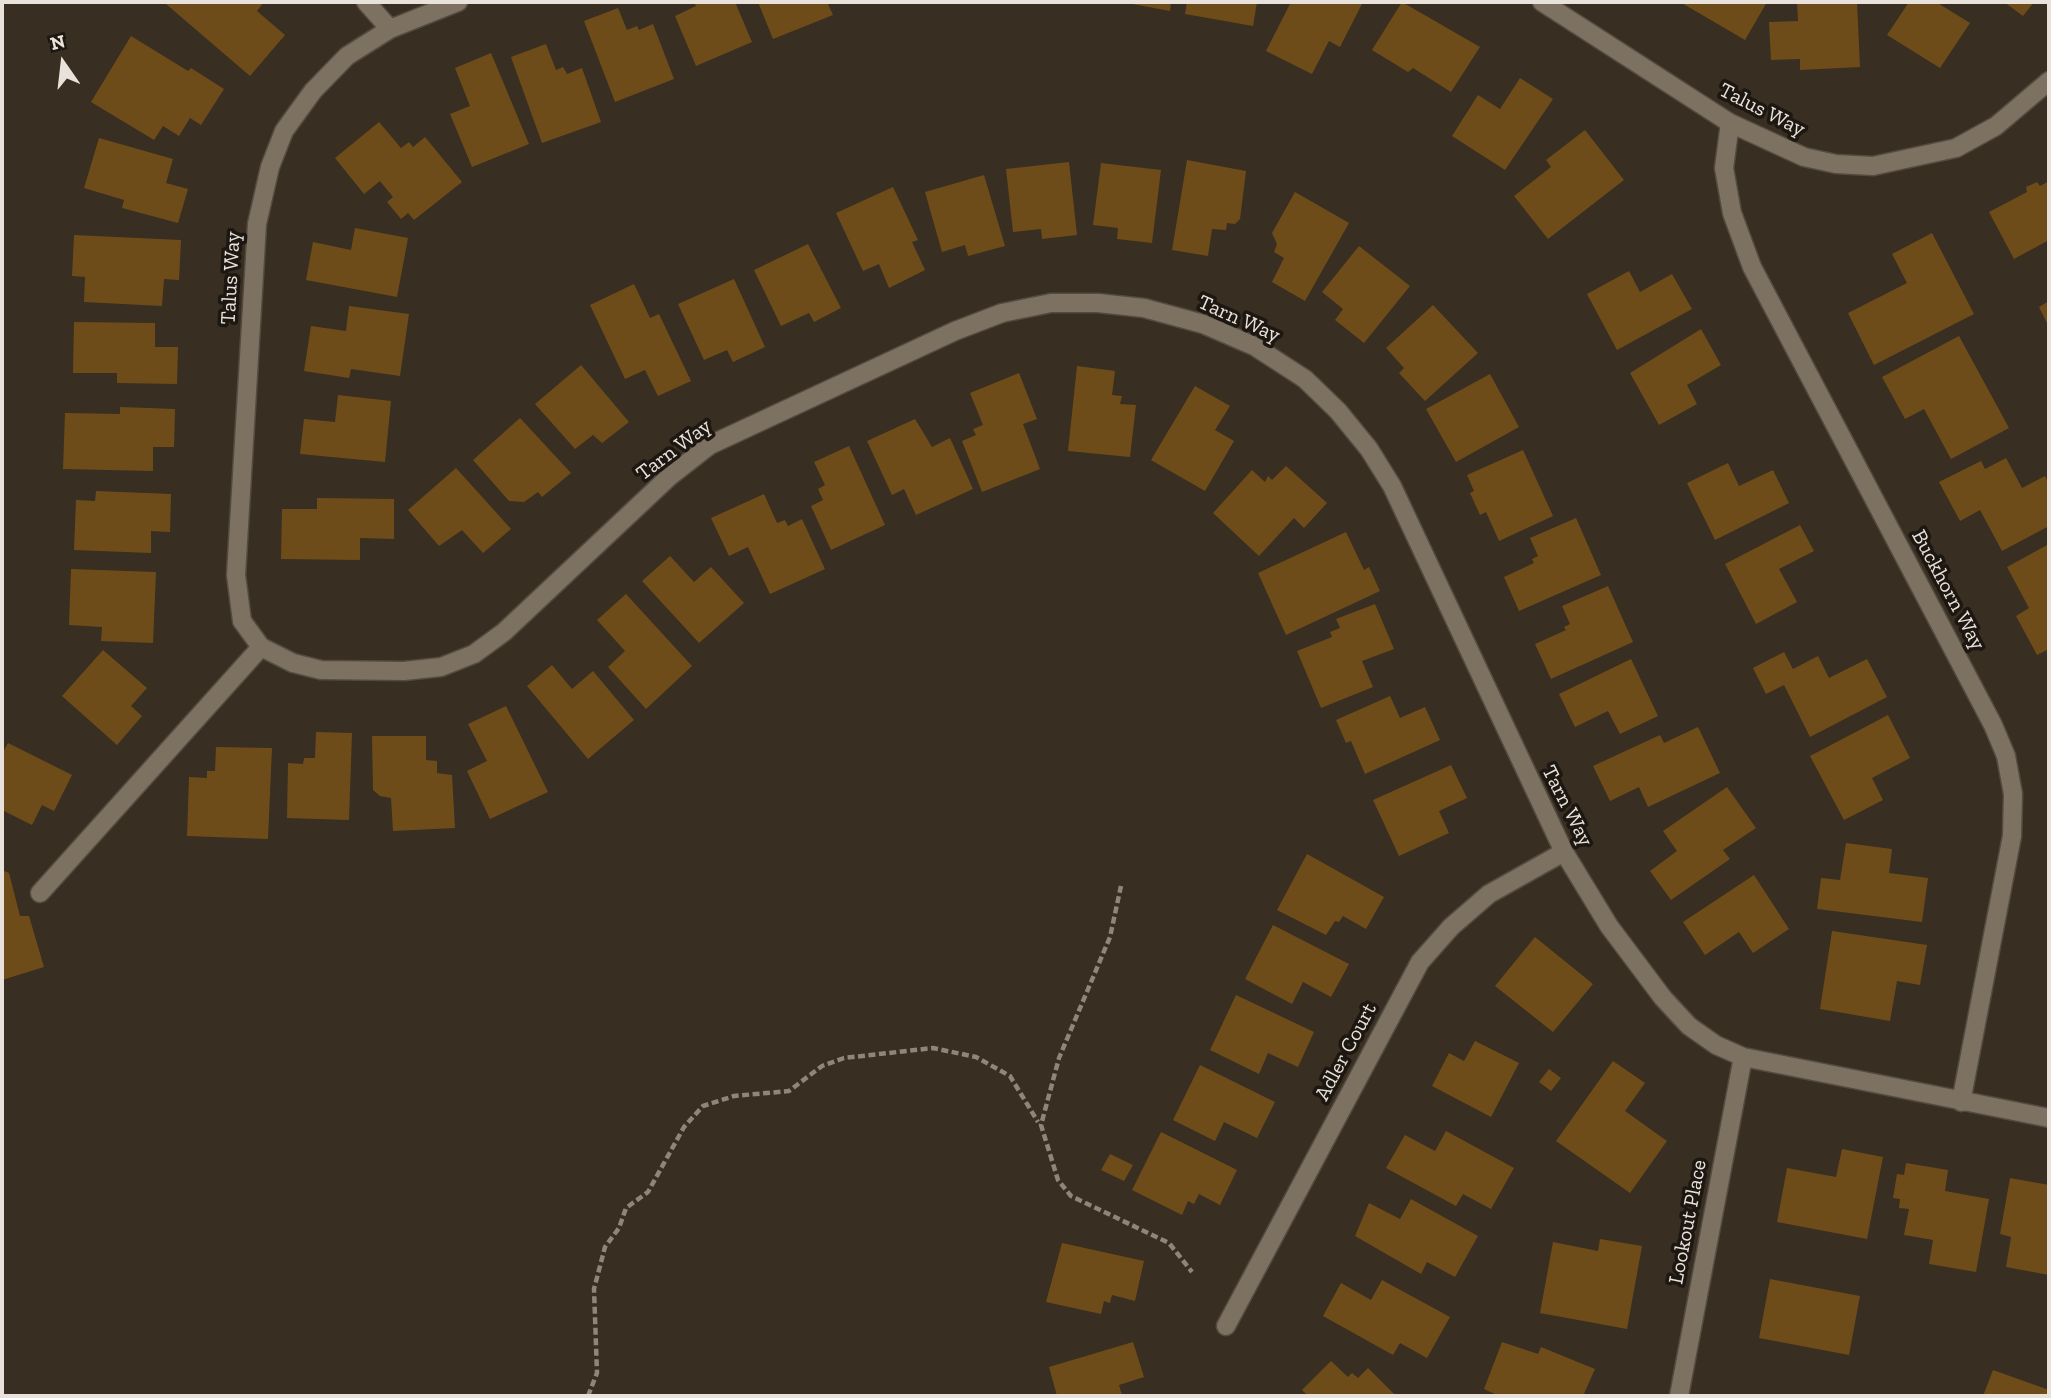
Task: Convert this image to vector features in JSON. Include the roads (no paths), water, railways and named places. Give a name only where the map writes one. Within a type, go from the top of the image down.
[{"type":"street","points":[[366,2],[390,29]]},
{"type":"street","name":"Talus Way","points":[[261,647],[242,621],[236,575],[257,224],[270,167],[284,131],[313,91],[347,56],[390,29],[458,2]]},
{"type":"street","name":"Talus Way","points":[[1542,2],[1730,123],[1804,157],[1836,164],[1873,166],[1956,148],[1996,126],[2049,81]]},
{"type":"street","name":"Buckhorn Way","points":[[1730,123],[1724,167],[1732,213],[1752,267],[1993,725],[2006,756],[2013,794],[2012,836],[1961,1102]]},
{"type":"street","name":"Tarn Way","points":[[261,647],[293,663],[321,670],[404,671],[441,667],[474,654],[504,632],[669,477],[710,445],[955,331],[1002,313],[1051,303],[1098,303],[1144,308],[1203,324],[1254,346],[1305,379],[1338,411],[1369,449],[1392,486],[1564,852],[1609,926],[1663,998],[1689,1026],[1716,1045],[1743,1057],[2049,1118]]},
{"type":"street","points":[[40,893],[261,647]]},
{"type":"street","name":"Adler Court","points":[[1226,1326],[1420,962],[1451,927],[1489,894],[1564,852]]},
{"type":"street","name":"Lookout Place","points":[[1679,1396],[1743,1057]]}]
